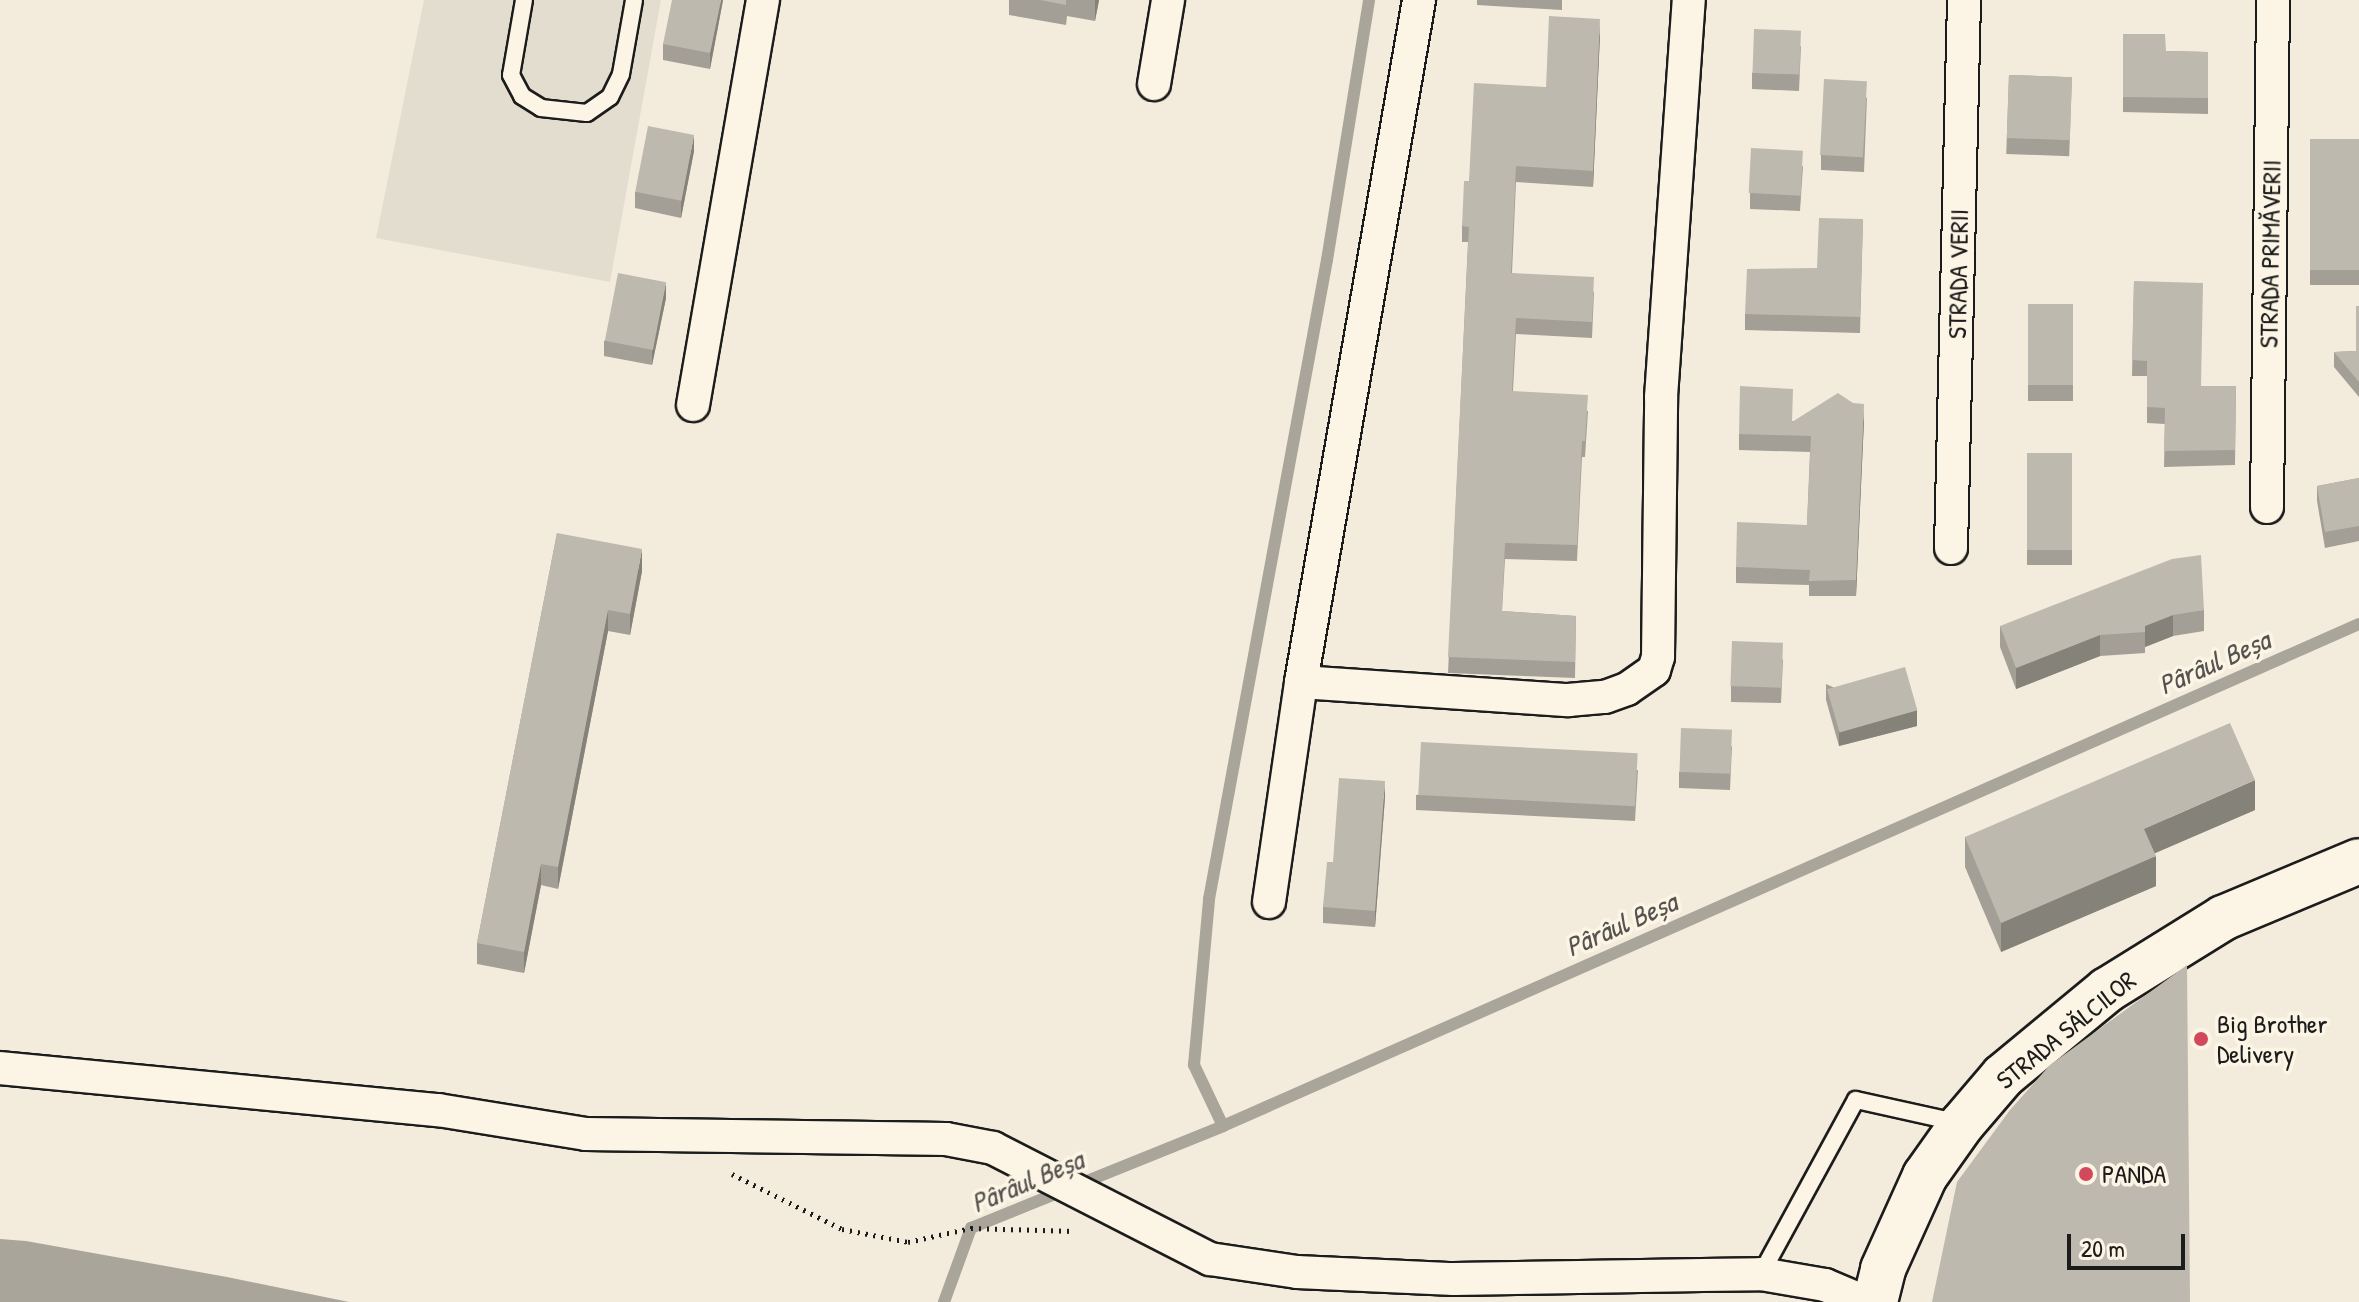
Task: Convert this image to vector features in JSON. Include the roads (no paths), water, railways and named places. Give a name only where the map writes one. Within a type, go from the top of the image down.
[{"type":"main road","name":"STRADA SĂLCILOR","points":[[1875,1302],[1883,1269],[1925,1176],[1962,1124],[2003,1076],[2107,990],[2223,918],[2359,861]]},
{"type":"street","points":[[693,405],[763,0]]},
{"type":"street","points":[[1154,84],[1168,0]]},
{"type":"street","points":[[1269,902],[1301,682],[1419,0]]},
{"type":"street","points":[[1301,682],[1568,700],[1605,697],[1627,689],[1654,670],[1658,657],[1661,397],[1689,0]]},
{"type":"street","name":"STRADA VERII","points":[[1951,548],[1964,0]]},
{"type":"street","name":"STRADA PRIMĂVERII","points":[[2267,507],[2273,0]]},
{"type":"street","points":[[0,1068],[438,1110],[586,1134],[946,1139],[993,1148],[1210,1259],[1297,1272],[1454,1279],[1761,1274],[1825,1285],[1865,1302]]},
{"type":"lane","points":[[524,0],[511,75],[522,96],[541,108],[587,113],[610,97],[621,74],[634,0]]},
{"type":"lane","points":[[1761,1274],[1856,1100],[1962,1124]]},
{"type":"waterway","points":[[1223,1126],[1194,1065],[1209,899],[1327,260],[1369,0]]},
{"type":"waterway","name":"Pârâul Beșa","points":[[944,1302],[971,1228],[1223,1126],[2359,624]]},
{"type":"place","name":"Big Brother Delivery","points":[[2201,1039]]},
{"type":"place","name":"PANDA","points":[[2086,1174]]}]
